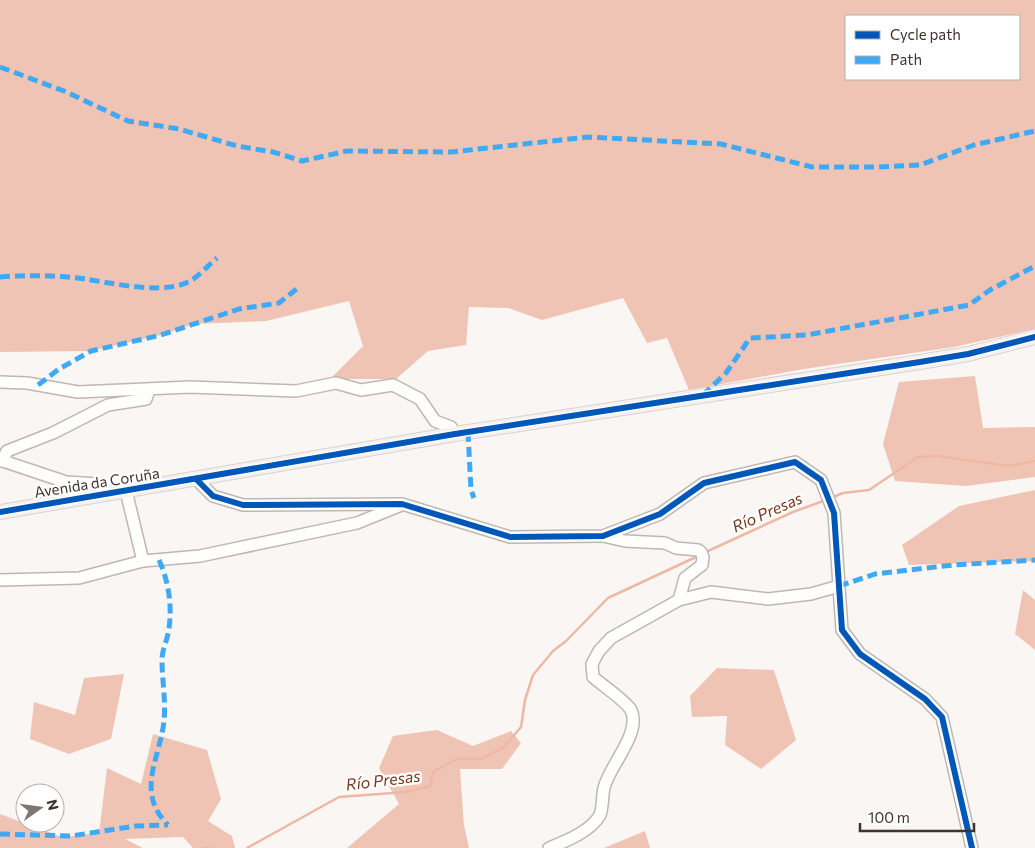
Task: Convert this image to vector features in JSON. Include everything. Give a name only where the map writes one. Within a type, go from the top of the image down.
[{"type":"main road","name":"Avenida da Coruña","points":[[0,512],[105,491],[126,491],[197,480],[455,434],[968,354],[1035,337]]},
{"type":"street","points":[[0,382],[27,383],[78,392],[190,387],[296,391],[336,383],[361,390],[393,385],[420,399],[435,420],[451,427],[455,434]]},
{"type":"street","points":[[2,456],[108,405],[146,399],[149,390]]},
{"type":"street","points":[[2,456],[48,477],[90,482],[105,491]]},
{"type":"street","points":[[603,536],[660,514],[704,483],[795,462],[821,480],[834,513],[842,630],[860,654],[925,699],[942,717],[972,848]]},
{"type":"street","points":[[197,480],[213,496],[244,505],[402,504],[510,537],[603,536],[624,541],[665,543],[676,548],[698,550],[703,557],[702,565],[685,578],[679,600]]},
{"type":"street","points":[[79,482],[89,494]]},
{"type":"street","points":[[126,491],[143,561]]},
{"type":"street","points":[[0,580],[79,578],[143,561],[200,556],[277,542],[357,523],[402,504]]},
{"type":"street","points":[[549,848],[567,841],[587,829],[600,814],[604,786],[622,754],[634,721],[630,708],[593,677],[592,664],[599,650],[611,638],[679,600],[711,592],[768,600],[811,594],[839,586]]},
{"type":"shaded area","points":[[0,0],[1035,0],[1035,329],[954,347],[804,369],[689,390],[667,338],[647,343],[623,298],[542,320],[508,308],[469,307],[466,345],[428,351],[396,379],[330,379],[363,346],[349,301],[266,321],[194,324],[161,335],[91,351],[0,352]]},
{"type":"shaded area","points":[[975,376],[983,428],[1035,427],[1035,477],[966,486],[895,481],[883,444],[899,382]]},
{"type":"shaded area","points":[[1035,490],[1035,561],[909,565],[902,545],[959,506]]},
{"type":"shaded area","points":[[1023,590],[1035,600],[1035,650],[1015,634]]},
{"type":"shaded area","points":[[717,668],[774,670],[796,740],[761,769],[725,745],[727,716],[692,717],[690,696]]},
{"type":"shaded area","points":[[124,674],[111,739],[69,754],[30,739],[34,702],[75,715],[84,678]]},
{"type":"shaded area","points":[[437,730],[473,746],[511,731],[521,743],[502,769],[460,769],[464,825],[469,848],[347,848],[399,804],[379,768],[393,736]]},
{"type":"shaded area","points":[[153,734],[207,750],[221,799],[208,821],[232,836],[235,848],[193,848],[183,837],[125,839],[143,848],[0,848],[0,814],[15,820],[15,833],[51,833],[62,837],[99,833],[107,768],[141,784]]},
{"type":"shaded area","points":[[645,831],[650,848],[604,848]]},
{"type":"waterway","name":"Río Presas","points":[[831,498],[843,493],[869,490],[918,457],[937,456],[1009,466],[1035,461]]},
{"type":"waterway","name":"Río Presas","points":[[708,551],[793,512],[826,500]]},
{"type":"waterway","name":"Río Presas","points":[[247,848],[339,797],[406,792],[430,786],[433,772],[457,759],[481,759],[504,747],[521,727],[525,700],[533,675],[553,651],[566,641],[608,598],[696,557]]},
{"type":"waterway","name":"Río Presas","points":[[203,848],[209,848]]},
{"type":"marked path","points":[[0,67],[64,91],[128,121],[179,129],[237,146],[273,152],[302,161],[347,151],[451,152],[588,137],[721,144],[812,167],[878,167],[920,165],[974,145],[1035,131]]},
{"type":"marked path","points":[[0,277],[64,277],[137,287],[164,288],[177,286],[192,280],[217,258]]},
{"type":"marked path","points":[[703,395],[726,373],[750,338],[807,335],[969,305],[990,290],[1035,266]]},
{"type":"marked path","points":[[38,385],[59,369],[91,351],[161,335],[239,309],[279,303],[299,287]]},
{"type":"marked path","points":[[468,432],[471,490],[474,498]]},
{"type":"marked path","points":[[159,560],[168,586],[170,615],[168,634],[162,657],[164,720],[151,790],[153,802],[168,825]]},
{"type":"marked path","points":[[839,586],[875,574],[953,565],[1035,560]]},
{"type":"marked path","points":[[0,834],[71,836],[136,826],[168,825]]},
{"type":"cycle path","points":[[0,512],[455,434],[968,354],[1035,337]]},
{"type":"cycle path","points":[[197,480],[213,496],[243,505],[402,504],[510,537],[603,536],[660,514],[704,483],[795,462],[821,480],[834,513],[842,630],[860,654],[925,699],[942,717],[972,848]]}]
